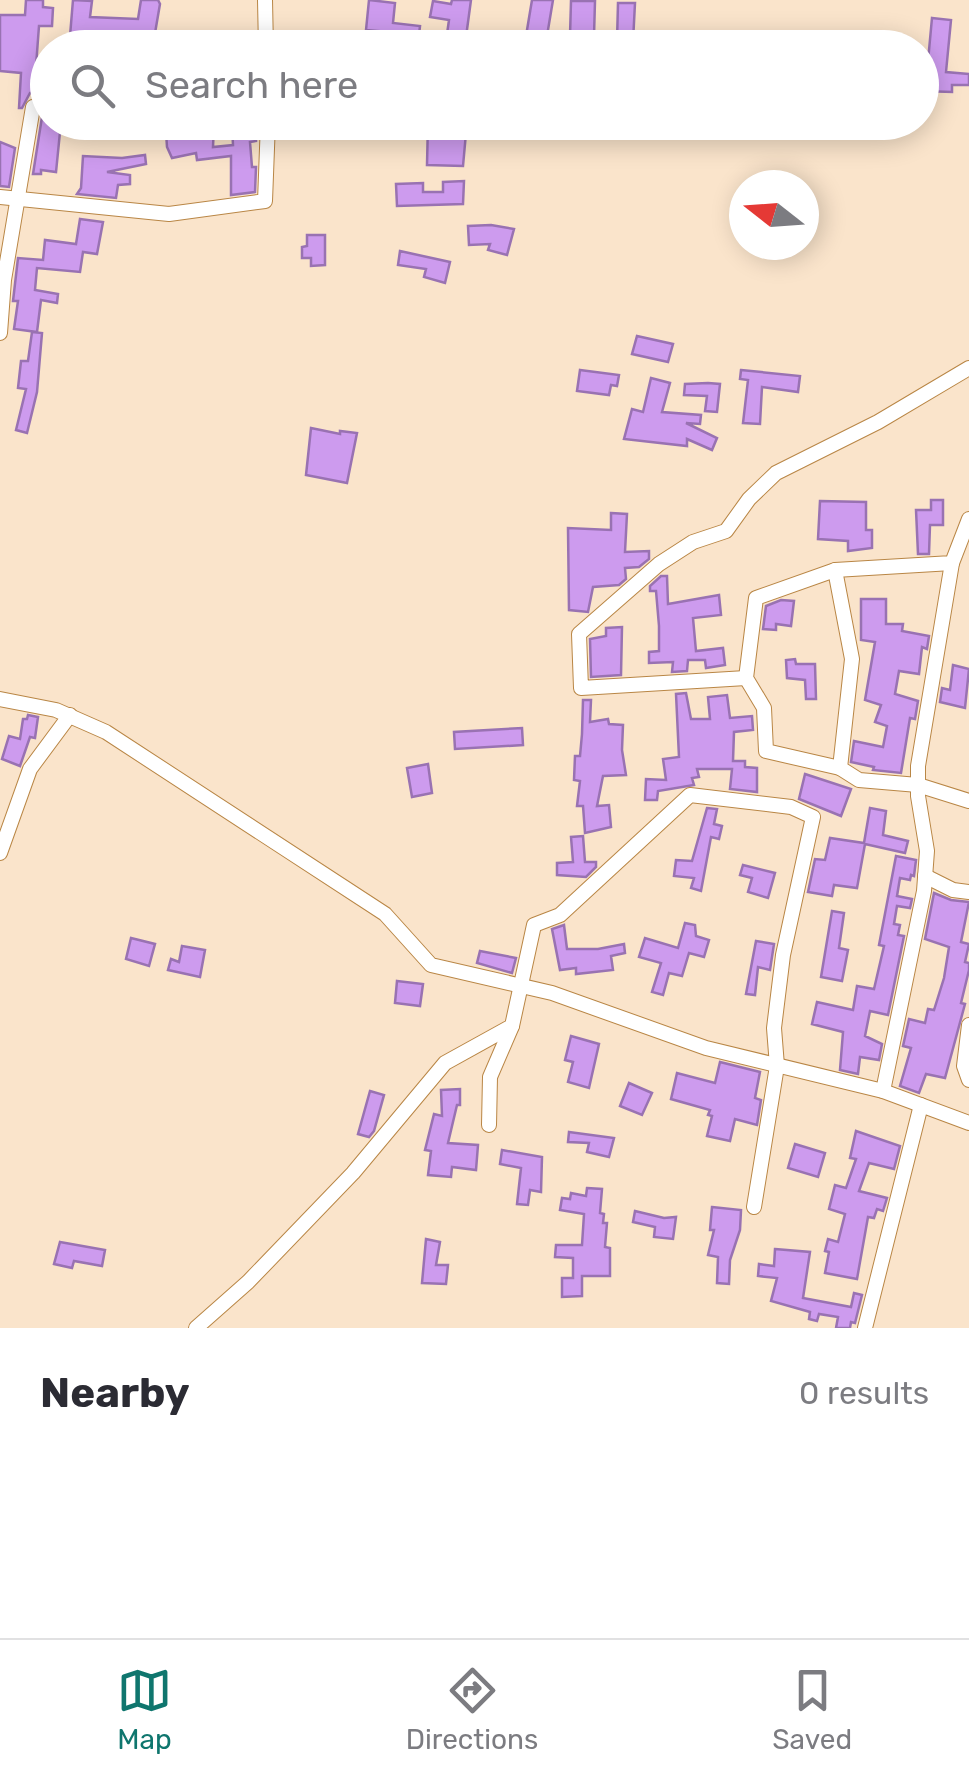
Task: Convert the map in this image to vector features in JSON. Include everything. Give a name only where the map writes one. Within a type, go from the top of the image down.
[{"type":"street","points":[[264,0],[265,30]]},
{"type":"street","points":[[0,334],[2,280],[30,126]]},
{"type":"street","points":[[0,198],[169,214],[265,202],[267,140]]},
{"type":"street","points":[[746,678],[581,688],[579,634],[660,564],[693,542],[726,530],[749,499],[776,473],[878,422],[969,368]]},
{"type":"street","points":[[883,1091],[925,876],[927,851],[918,766],[952,562],[969,519]]},
{"type":"street","points":[[952,562],[835,570],[756,598],[746,678],[764,708],[766,751],[840,768],[859,780],[918,785],[969,800]]},
{"type":"street","points":[[835,570],[852,659],[840,768]]},
{"type":"street","points":[[0,698],[70,715],[106,732],[384,914],[431,965],[552,993],[706,1048],[883,1091],[969,1122]]},
{"type":"street","points":[[0,853],[30,769],[70,715]]},
{"type":"street","points":[[489,1126],[490,1077],[512,1026],[534,926],[560,915],[690,795],[791,807],[813,817],[782,955],[774,1028],[776,1066],[754,1206]]},
{"type":"street","points":[[925,876],[953,890],[969,892]]},
{"type":"street","points":[[969,1025],[964,1066],[969,1080]]},
{"type":"street","points":[[196,1328],[248,1282],[353,1173],[444,1063],[512,1026]]},
{"type":"street","points":[[864,1328],[920,1105]]},
{"type":"building","points":[[26,0],[43,0],[43,7],[53,8],[52,26],[30,30],[30,93],[19,108],[21,73],[0,71],[0,15],[25,15]]},
{"type":"building","points":[[73,0],[92,1],[90,17],[138,19],[141,0],[158,0],[160,4],[156,30],[70,30]]},
{"type":"building","points":[[369,0],[395,3],[393,23],[420,26],[420,30],[366,30]]},
{"type":"building","points":[[452,0],[471,0],[467,30],[448,30],[449,20],[430,17],[433,1],[451,4]]},
{"type":"building","points":[[532,0],[553,0],[548,30],[527,30]]},
{"type":"building","points":[[571,1],[595,1],[594,30],[570,30]]},
{"type":"building","points":[[618,3],[635,3],[634,30],[617,30]]},
{"type":"building","points":[[932,18],[951,20],[946,72],[969,74],[969,85],[952,85],[952,92],[939,92],[939,30],[931,30]]},
{"type":"building","points":[[38,140],[59,140],[56,172],[41,170],[41,174],[33,174]]},
{"type":"building","points":[[167,140],[213,140],[213,147],[233,145],[233,140],[256,140],[250,142],[252,167],[256,167],[255,192],[231,195],[231,156],[197,160],[196,153],[172,158]]},
{"type":"building","points":[[428,140],[465,140],[463,166],[427,165]]},
{"type":"building","points":[[0,142],[15,148],[9,187],[0,186]]},
{"type":"building","points":[[145,155],[146,164],[107,172],[130,175],[130,184],[118,185],[116,198],[77,194],[81,188],[83,156]]},
{"type":"building","points":[[464,181],[463,204],[397,206],[396,184],[423,183],[423,192],[443,192],[443,182]]},
{"type":"building","points":[[80,219],[103,222],[97,254],[83,252],[80,272],[37,268],[35,290],[58,294],[57,303],[41,300],[37,332],[14,329],[18,258],[43,260],[45,240],[76,244]]},
{"type":"building","points":[[468,226],[514,229],[507,255],[488,250],[490,244],[469,245]]},
{"type":"building","points":[[307,235],[325,235],[325,265],[311,266],[311,258],[302,258]]},
{"type":"building","points":[[400,251],[450,262],[445,283],[424,277],[426,269],[398,265]]},
{"type":"building","points":[[32,332],[42,333],[37,392],[27,433],[16,430],[26,389],[18,388],[21,361],[28,361]]},
{"type":"building","points":[[637,336],[673,344],[668,362],[632,354]]},
{"type":"building","points":[[580,370],[619,375],[617,386],[611,385],[609,395],[577,391]]},
{"type":"building","points":[[741,370],[800,376],[798,392],[762,387],[760,424],[743,423],[748,380],[740,379]]},
{"type":"building","points":[[651,378],[670,383],[662,412],[701,415],[700,424],[686,423],[717,438],[712,450],[687,439],[687,446],[624,439],[632,409],[643,412]]},
{"type":"building","points":[[685,384],[720,384],[717,412],[705,411],[707,396],[684,395]]},
{"type":"building","points":[[311,428],[357,433],[347,483],[306,475]]},
{"type":"building","points":[[931,500],[943,500],[943,525],[930,525],[929,554],[918,554],[916,510],[931,510]]},
{"type":"building","points":[[820,501],[866,502],[866,530],[872,530],[872,548],[848,551],[848,541],[818,539]]},
{"type":"building","points":[[611,513],[627,514],[625,552],[649,551],[649,559],[639,567],[625,568],[626,579],[619,585],[593,587],[588,612],[569,610],[568,528],[611,530]]},
{"type":"building","points":[[661,576],[667,576],[668,604],[719,595],[721,615],[693,618],[696,651],[723,648],[725,665],[706,668],[705,660],[688,660],[687,671],[672,672],[673,662],[649,663],[649,652],[659,651],[656,591],[650,591],[650,586]]},
{"type":"building","points":[[861,599],[886,599],[886,624],[903,624],[902,631],[929,636],[927,649],[922,647],[919,674],[899,671],[895,694],[918,701],[915,719],[910,718],[901,773],[873,770],[874,767],[851,762],[854,741],[883,747],[887,726],[875,722],[881,705],[865,700],[875,642],[861,640]]},
{"type":"building","points":[[781,600],[794,601],[791,626],[776,624],[776,630],[763,629],[766,606]]},
{"type":"building","points":[[622,627],[621,675],[591,677],[590,639],[606,636],[606,628]]},
{"type":"building","points":[[795,659],[796,664],[815,664],[816,699],[806,699],[805,680],[787,678],[786,660]]},
{"type":"building","points":[[953,665],[969,669],[965,708],[940,702],[942,688],[950,690]]},
{"type":"building","points":[[686,693],[691,719],[710,719],[708,697],[727,695],[730,718],[752,716],[753,730],[734,732],[733,761],[745,761],[745,767],[757,768],[757,792],[730,789],[732,769],[697,769],[699,777],[692,778],[694,785],[658,791],[657,800],[645,800],[646,779],[666,780],[663,759],[679,757],[676,694]]},
{"type":"building","points":[[583,700],[591,700],[590,722],[608,719],[609,724],[623,725],[626,775],[603,776],[597,806],[609,805],[611,827],[585,833],[583,806],[577,806],[580,781],[574,780],[575,756],[580,756]]},
{"type":"building","points":[[28,715],[38,717],[35,738],[30,737],[20,766],[2,759],[9,736],[20,739],[23,719]]},
{"type":"building","points":[[522,728],[523,745],[455,749],[454,732]]},
{"type":"building","points":[[428,764],[432,793],[412,797],[407,768]]},
{"type":"building","points":[[805,774],[851,789],[841,816],[799,799]]},
{"type":"building","points":[[707,808],[717,809],[714,824],[722,826],[719,839],[711,837],[701,891],[691,888],[694,878],[674,876],[676,860],[692,861]]},
{"type":"building","points":[[870,808],[886,811],[883,835],[908,841],[905,853],[865,844],[857,888],[834,885],[832,896],[808,892],[815,859],[825,860],[830,838],[864,843]]},
{"type":"building","points":[[583,836],[585,862],[596,862],[596,867],[586,877],[557,875],[557,863],[573,862],[571,837]]},
{"type":"building","points":[[896,856],[916,860],[914,876],[910,880],[900,878],[897,896],[912,899],[910,908],[897,906],[894,924],[900,925],[898,935],[904,936],[888,1015],[870,1011],[865,1036],[882,1044],[879,1060],[860,1057],[858,1074],[840,1070],[843,1032],[812,1024],[817,1002],[853,1010],[857,986],[874,989]]},
{"type":"building","points":[[743,865],[775,873],[768,898],[748,892],[752,878],[740,875]]},
{"type":"building","points":[[934,893],[969,902],[961,942],[969,944],[965,962],[969,963],[969,970],[961,1003],[965,1004],[945,1078],[926,1074],[919,1093],[900,1086],[911,1048],[903,1046],[909,1019],[925,1023],[928,1009],[934,1010],[944,978],[949,947],[925,939]]},
{"type":"building","points":[[832,911],[844,913],[839,948],[848,950],[842,981],[821,977]]},
{"type":"building","points":[[685,923],[695,925],[696,936],[709,940],[704,957],[689,953],[682,976],[669,973],[663,995],[652,992],[661,963],[639,957],[645,938],[678,948]]},
{"type":"building","points":[[564,925],[567,949],[624,944],[625,953],[611,956],[613,970],[576,974],[576,968],[560,970],[552,929]]},
{"type":"building","points":[[131,938],[155,944],[149,966],[126,959]]},
{"type":"building","points":[[756,941],[774,944],[770,970],[758,967],[755,995],[746,994]]},
{"type":"building","points":[[182,946],[205,950],[200,977],[168,970],[171,959],[179,962]]},
{"type":"building","points":[[480,951],[516,958],[512,973],[477,963]]},
{"type":"building","points":[[397,981],[423,984],[420,1006],[395,1003]]},
{"type":"building","points":[[571,1036],[599,1044],[589,1088],[568,1082],[573,1062],[565,1060]]},
{"type":"building","points":[[720,1062],[760,1072],[755,1098],[761,1100],[757,1125],[735,1119],[730,1141],[707,1136],[710,1110],[671,1099],[677,1073],[715,1083]]},
{"type":"building","points":[[629,1083],[652,1093],[642,1115],[620,1106]]},
{"type":"building","points":[[460,1089],[460,1105],[448,1143],[478,1145],[476,1170],[452,1167],[451,1177],[428,1175],[431,1151],[425,1150],[434,1114],[442,1116],[441,1090]]},
{"type":"building","points":[[370,1091],[384,1095],[369,1137],[358,1134]]},
{"type":"building","points":[[856,1131],[900,1146],[894,1169],[869,1163],[859,1191],[887,1198],[883,1211],[877,1209],[874,1218],[868,1217],[857,1279],[825,1273],[828,1239],[838,1242],[845,1214],[829,1209],[835,1185],[846,1188],[856,1159],[850,1158]]},
{"type":"building","points":[[569,1132],[614,1138],[609,1157],[587,1152],[589,1143],[568,1142]]},
{"type":"building","points":[[795,1144],[825,1153],[818,1177],[788,1168]]},
{"type":"building","points":[[502,1150],[542,1157],[541,1192],[530,1190],[528,1205],[517,1204],[521,1168],[500,1164]]},
{"type":"building","points":[[587,1188],[602,1189],[600,1213],[604,1214],[603,1223],[607,1223],[605,1247],[610,1248],[610,1276],[582,1276],[582,1296],[562,1297],[562,1278],[573,1278],[573,1258],[555,1257],[556,1245],[582,1245],[584,1214],[560,1210],[562,1198],[570,1199],[571,1193],[586,1196]]},
{"type":"building","points":[[712,1207],[741,1210],[729,1284],[717,1283],[718,1257],[708,1255],[714,1230],[710,1230]]},
{"type":"building","points":[[635,1211],[676,1217],[673,1239],[654,1237],[655,1227],[633,1222]]},
{"type":"building","points":[[426,1239],[440,1242],[436,1265],[448,1265],[446,1284],[422,1283]]},
{"type":"building","points":[[60,1242],[105,1250],[102,1266],[74,1261],[72,1268],[54,1264]]},
{"type":"building","points":[[775,1249],[810,1252],[803,1298],[851,1307],[854,1293],[862,1295],[855,1323],[851,1322],[850,1328],[836,1328],[838,1317],[819,1314],[817,1321],[809,1319],[810,1312],[771,1301],[777,1278],[758,1276],[759,1264],[774,1266]]}]
